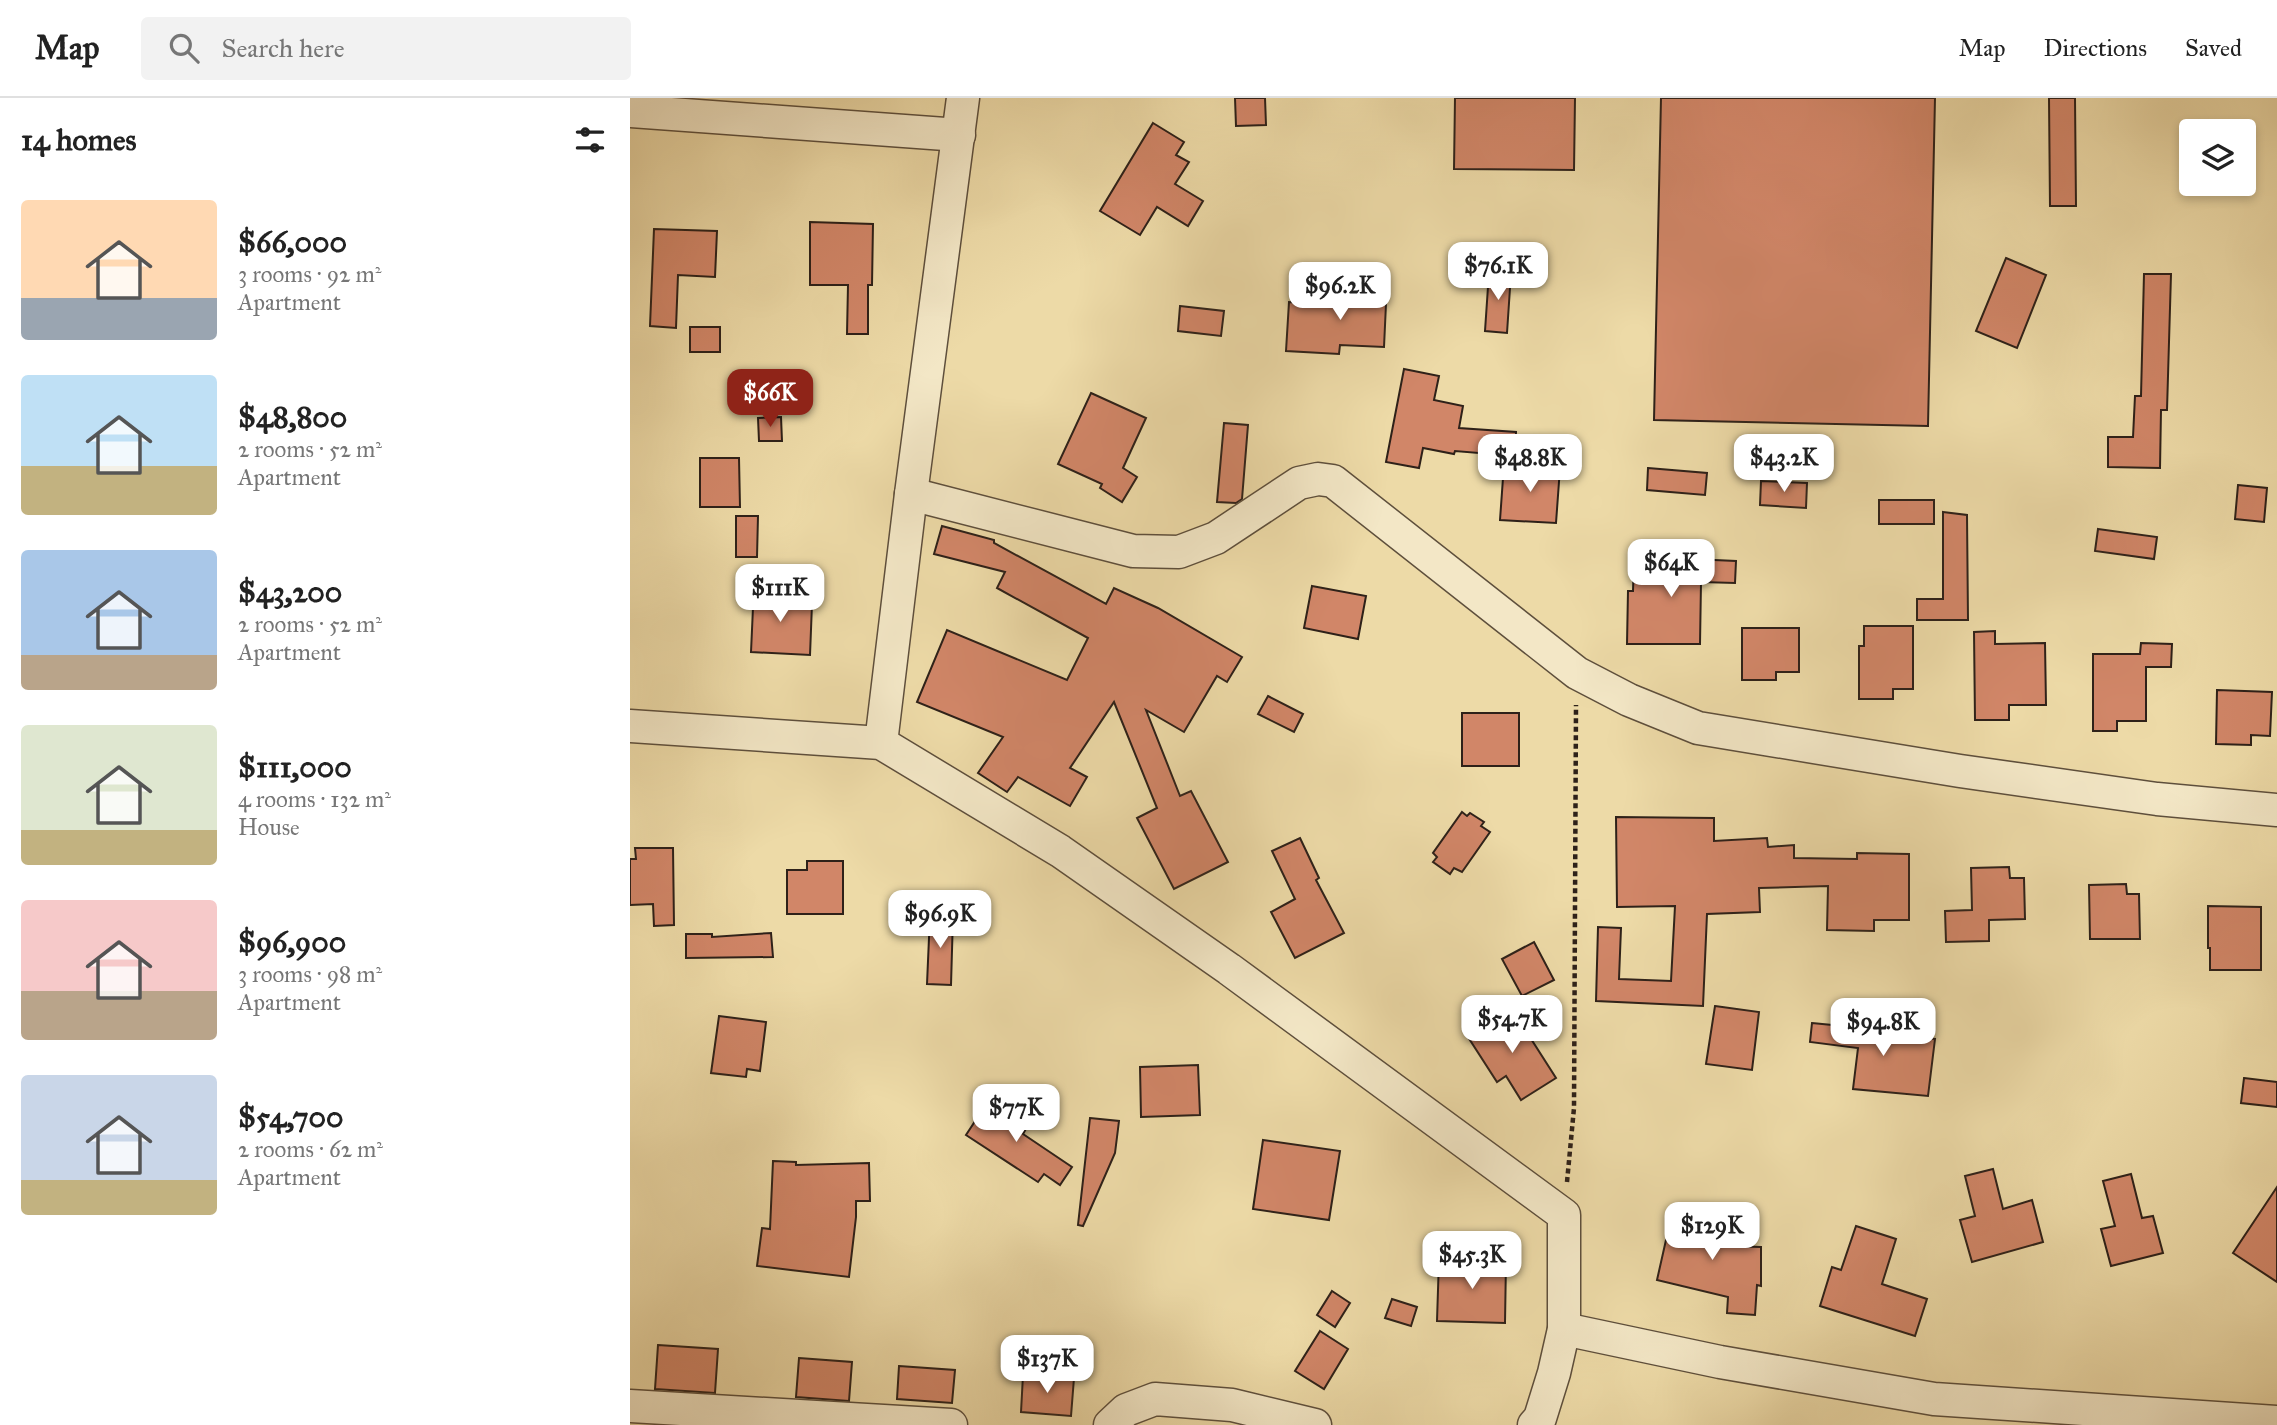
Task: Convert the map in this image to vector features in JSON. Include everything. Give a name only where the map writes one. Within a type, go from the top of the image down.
[{"type":"street","points":[[881,743],[963,98]]},
{"type":"street","points":[[630,111],[959,135]]},
{"type":"street","points":[[911,494],[1133,551],[1179,552],[1216,538],[1299,483],[1318,479],[1333,481],[1577,673],[1629,700],[1698,728],[1960,771],[2157,799],[2277,810]]},
{"type":"street","points":[[630,726],[881,743],[1060,851],[1229,969],[1564,1215],[1564,1329],[1540,1418],[1534,1425]]},
{"type":"street","points":[[1564,1329],[1720,1362],[1934,1399],[2277,1422]]},
{"type":"street","points":[[1110,1425],[1126,1410],[1155,1399],[1232,1405],[1315,1425]]},
{"type":"street","points":[[630,1406],[951,1425]]},
{"type":"path","points":[[1564,1215],[1574,1108],[1577,673]]},
{"type":"building","points":[[1235,98],[1265,98],[1266,125],[1236,126]]},
{"type":"building","points":[[1455,98],[1575,98],[1574,170],[1454,169]]},
{"type":"building","points":[[1661,98],[1935,98],[1928,426],[1654,420]]},
{"type":"building","points":[[2049,98],[2075,98],[2076,206],[2050,206]]},
{"type":"building","points":[[1153,123],[1184,142],[1176,155],[1189,162],[1175,184],[1203,201],[1188,226],[1157,207],[1140,235],[1100,211]]},
{"type":"building","points":[[810,222],[873,224],[872,285],[868,285],[868,334],[847,334],[848,285],[810,285]]},
{"type":"building","points":[[654,229],[717,231],[715,277],[678,275],[676,328],[650,326]]},
{"type":"building","points":[[2006,258],[2046,275],[2017,348],[1976,331]]},
{"type":"building","points":[[1489,272],[1511,273],[1507,333],[1485,331]]},
{"type":"building","points":[[2144,274],[2171,274],[2167,410],[2161,410],[2160,468],[2108,467],[2108,437],[2133,437],[2135,396],[2141,396]]},
{"type":"building","points":[[1352,281],[1387,282],[1384,347],[1340,345],[1339,354],[1286,351],[1289,302],[1351,306]]},
{"type":"building","points":[[1180,306],[1224,311],[1221,336],[1178,331]]},
{"type":"building","points":[[690,327],[720,327],[720,352],[690,352]]},
{"type":"building","points":[[1404,369],[1439,376],[1434,400],[1463,406],[1459,428],[1516,432],[1515,456],[1455,451],[1454,454],[1423,448],[1419,468],[1386,462]]},
{"type":"building","points":[[1091,393],[1146,418],[1123,468],[1137,477],[1122,502],[1100,488],[1102,484],[1058,464]]},
{"type":"building","points":[[781,417],[782,441],[759,441],[758,418]]},
{"type":"building","points":[[1224,423],[1248,425],[1242,499],[1236,503],[1217,502]]},
{"type":"building","points":[[700,458],[739,458],[740,507],[700,507]]},
{"type":"building","points":[[1504,464],[1560,468],[1556,523],[1500,520]]},
{"type":"building","points":[[1648,468],[1707,473],[1705,495],[1647,490]]},
{"type":"building","points":[[1761,481],[1807,483],[1806,508],[1760,505]]},
{"type":"building","points":[[2238,485],[2267,488],[2264,522],[2235,519]]},
{"type":"building","points":[[1879,500],[1934,500],[1934,524],[1879,524]]},
{"type":"building","points":[[1943,512],[1967,515],[1968,620],[1917,620],[1917,599],[1943,599]]},
{"type":"building","points":[[736,516],[758,516],[757,557],[736,557]]},
{"type":"building","points":[[942,526],[994,540],[994,543],[1106,604],[1114,588],[1158,608],[1242,657],[1227,682],[1217,676],[1184,732],[1146,710],[1180,796],[1191,791],[1228,862],[1174,889],[1137,818],[1157,808],[1114,702],[1070,768],[1087,777],[1070,806],[1018,777],[1007,792],[978,773],[1003,737],[917,702],[947,630],[1067,680],[1088,638],[997,588],[1005,572],[934,554]]},
{"type":"building","points":[[2098,529],[2157,537],[2154,559],[2095,551]]},
{"type":"building","points":[[1634,560],[1736,561],[1735,583],[1701,582],[1700,644],[1627,644],[1628,591],[1633,591]]},
{"type":"building","points":[[754,585],[776,587],[776,602],[812,604],[810,655],[751,652]]},
{"type":"building","points":[[1312,586],[1366,596],[1358,639],[1304,628]]},
{"type":"building","points":[[1864,626],[1913,626],[1913,689],[1893,689],[1893,699],[1859,699],[1859,646],[1864,646]]},
{"type":"building","points":[[1742,628],[1799,628],[1799,672],[1776,672],[1776,680],[1742,680]]},
{"type":"building","points":[[1995,631],[1995,644],[2045,643],[2046,705],[2009,705],[2009,720],[1975,720],[1974,632]]},
{"type":"building","points":[[2141,643],[2172,644],[2171,667],[2146,667],[2146,721],[2117,721],[2117,731],[2093,731],[2093,654],[2140,654]]},
{"type":"building","points":[[2217,690],[2272,692],[2270,736],[2251,735],[2251,745],[2216,744]]},
{"type":"building","points":[[1268,696],[1303,714],[1294,732],[1258,714]]},
{"type":"building","points":[[1462,713],[1519,713],[1519,766],[1462,766]]},
{"type":"building","points":[[1462,812],[1467,816],[1470,813],[1484,822],[1481,826],[1490,832],[1462,872],[1454,868],[1450,874],[1433,862],[1437,857],[1433,853]]},
{"type":"building","points":[[1616,817],[1714,818],[1714,841],[1767,838],[1768,847],[1794,845],[1794,858],[1857,859],[1857,853],[1909,854],[1909,920],[1874,920],[1874,931],[1827,930],[1828,886],[1759,888],[1760,912],[1707,914],[1703,1006],[1596,1001],[1598,927],[1621,928],[1619,979],[1671,981],[1675,906],[1617,907]]},
{"type":"building","points":[[1300,838],[1319,878],[1316,880],[1344,933],[1295,958],[1271,912],[1295,899],[1272,851]]},
{"type":"building","points":[[635,848],[673,848],[674,925],[654,926],[653,904],[630,905],[630,859],[636,859]]},
{"type":"building","points":[[807,861],[843,861],[843,914],[787,914],[787,870],[807,870]]},
{"type":"building","points":[[2009,867],[2010,878],[2024,878],[2025,919],[1989,920],[1989,941],[1946,942],[1945,911],[1972,910],[1971,868]]},
{"type":"building","points":[[2126,884],[2127,894],[2139,894],[2140,939],[2090,939],[2089,885]]},
{"type":"building","points":[[2208,906],[2261,907],[2261,970],[2210,970]]},
{"type":"building","points":[[930,915],[953,916],[951,985],[927,984]]},
{"type":"building","points":[[771,933],[773,957],[686,958],[686,934],[712,934],[712,937]]},
{"type":"building","points":[[1534,942],[1554,980],[1522,996],[1502,959]]},
{"type":"building","points":[[1715,1006],[1759,1012],[1752,1070],[1706,1064]]},
{"type":"building","points":[[1512,1009],[1556,1078],[1521,1100],[1506,1076],[1497,1082],[1468,1037]]},
{"type":"building","points":[[719,1016],[766,1022],[760,1071],[747,1069],[746,1077],[711,1073]]},
{"type":"building","points":[[1812,1023],[1883,1030],[1883,1034],[1935,1039],[1928,1096],[1853,1089],[1858,1048],[1810,1042]]},
{"type":"building","points":[[1198,1065],[1200,1115],[1141,1117],[1140,1067]]},
{"type":"building","points":[[2244,1078],[2277,1082],[2277,1107],[2241,1103]]},
{"type":"building","points":[[989,1100],[1028,1125],[1023,1134],[1072,1167],[1060,1185],[1044,1174],[1038,1182],[966,1135]]},
{"type":"building","points":[[1090,1118],[1119,1121],[1115,1153],[1083,1226],[1078,1225]]},
{"type":"building","points":[[1263,1140],[1340,1151],[1329,1220],[1253,1209]]},
{"type":"building","points":[[773,1161],[796,1162],[796,1165],[869,1163],[870,1201],[856,1201],[849,1277],[757,1266],[762,1228],[770,1229]]},
{"type":"building","points":[[1993,1169],[2003,1209],[2032,1200],[2043,1242],[1972,1262],[1960,1220],[1975,1216],[1965,1176]]},
{"type":"building","points":[[2131,1174],[2142,1218],[2153,1216],[2163,1253],[2111,1266],[2101,1229],[2115,1226],[2103,1181]]},
{"type":"building","points":[[2277,1187],[2277,1282],[2233,1253]]},
{"type":"building","points":[[1696,1205],[1718,1210],[1716,1221],[1728,1224],[1723,1246],[1761,1247],[1761,1286],[1757,1285],[1755,1315],[1727,1313],[1728,1297],[1657,1280],[1666,1240],[1676,1242],[1683,1213],[1693,1216]]},
{"type":"building","points":[[1856,1226],[1896,1239],[1882,1284],[1927,1299],[1915,1336],[1820,1306],[1832,1267],[1841,1270]]},
{"type":"building","points":[[1439,1259],[1506,1261],[1505,1323],[1437,1321]]},
{"type":"building","points":[[1332,1291],[1350,1303],[1335,1327],[1317,1315]]},
{"type":"building","points":[[1392,1299],[1417,1307],[1411,1326],[1385,1318]]},
{"type":"building","points":[[1320,1331],[1348,1349],[1324,1389],[1295,1371]]},
{"type":"building","points":[[658,1345],[718,1349],[715,1393],[655,1389]]},
{"type":"building","points":[[799,1358],[852,1362],[849,1401],[796,1397]]},
{"type":"building","points":[[899,1366],[955,1370],[952,1403],[897,1399]]},
{"type":"building","points":[[1023,1375],[1074,1378],[1071,1416],[1021,1412]]}]
